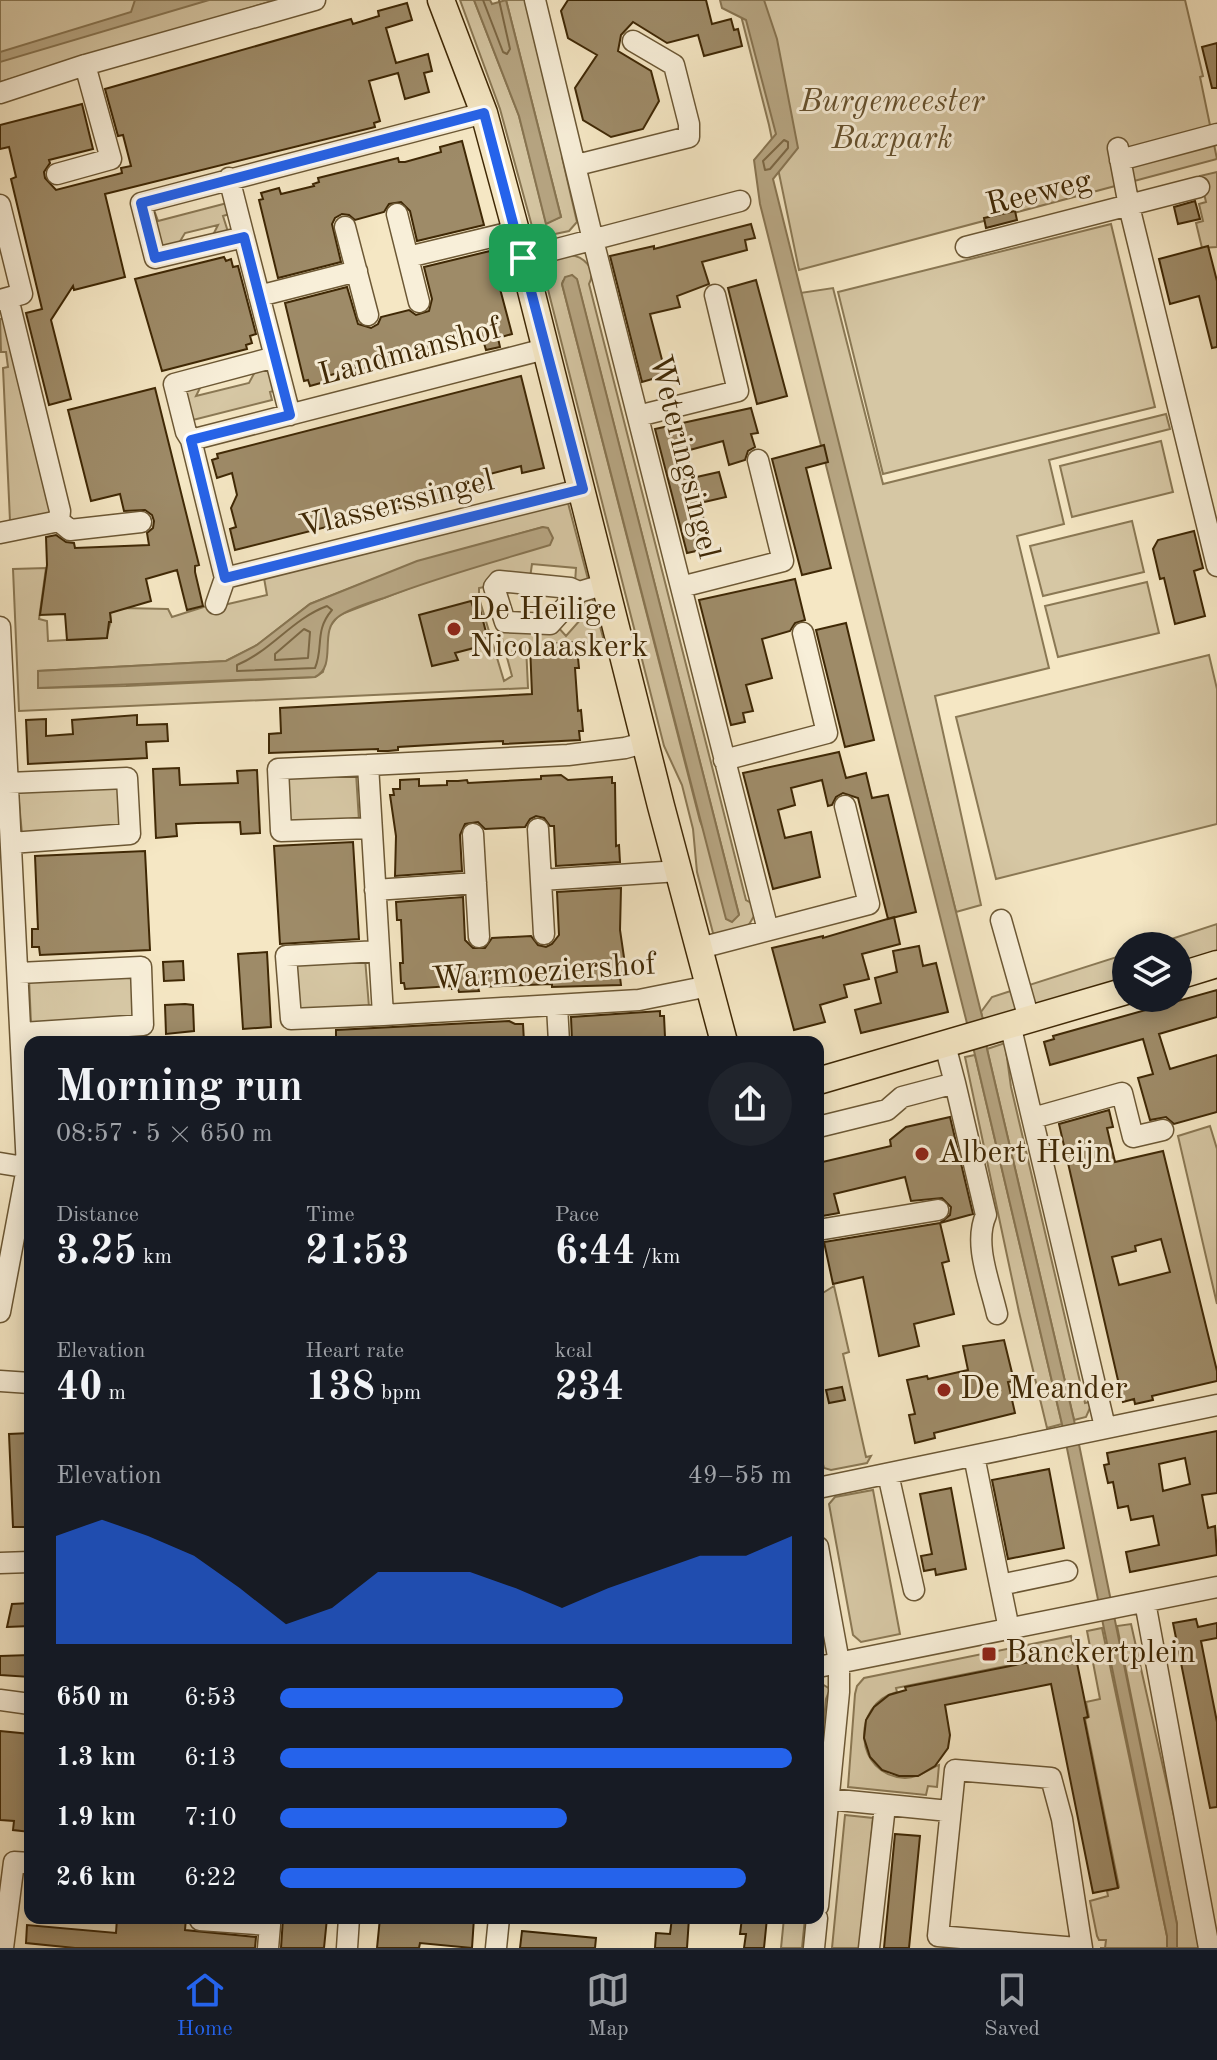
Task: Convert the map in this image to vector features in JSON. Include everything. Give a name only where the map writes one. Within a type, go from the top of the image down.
[{"type":"main road","points":[[441,0],[484,113],[722,1036]]},
{"type":"main road","points":[[1192,972],[1217,964]]},
{"type":"main road","points":[[824,1079],[1112,995]]},
{"type":"street","points":[[0,93],[85,65],[315,0]]},
{"type":"street","name":"Weteringsingel","points":[[535,0],[768,930]]},
{"type":"street","points":[[577,165],[689,137],[689,124],[674,65],[633,41]]},
{"type":"street","points":[[57,174],[111,159],[85,65]]},
{"type":"street","points":[[244,237],[155,258],[141,203],[484,113]]},
{"type":"street","name":"Reeweg","points":[[1217,134],[1119,154],[1217,566]]},
{"type":"street","name":"Landmanshof","points":[[229,178],[290,415]]},
{"type":"street","name":"Reeweg","points":[[966,247],[1199,187]]},
{"type":"street","points":[[523,258],[740,201]]},
{"type":"street","points":[[0,205],[10,297],[60,511],[59,521]]},
{"type":"street","points":[[397,214],[419,302]]},
{"type":"street","points":[[345,227],[368,315]]},
{"type":"street","points":[[408,257],[516,231]]},
{"type":"street","points":[[259,296],[357,271]]},
{"type":"street","points":[[638,416],[738,391],[715,295]]},
{"type":"street","name":"Landmanshof","points":[[275,357],[174,384],[186,432],[191,440],[545,349]]},
{"type":"street","points":[[191,440],[225,578],[216,604]]},
{"type":"street","points":[[681,587],[783,561],[758,460]]},
{"type":"street","name":"Vlasserssingel","points":[[225,578],[583,489]]},
{"type":"street","points":[[59,521],[70,530],[141,522]]},
{"type":"street","points":[[0,533],[59,521]]},
{"type":"street","points":[[579,592],[606,584]]},
{"type":"street","points":[[0,627],[2,736],[11,843],[8,947],[19,973],[24,1072]]},
{"type":"street","points":[[724,760],[827,733],[803,633]]},
{"type":"street","points":[[371,828],[281,831],[278,769],[568,755],[647,742]]},
{"type":"street","points":[[368,765],[383,1015]]},
{"type":"street","points":[[8,783],[127,778],[130,834],[11,843]]},
{"type":"street","points":[[700,948],[869,904],[845,806]]},
{"type":"street","points":[[538,829],[544,934]]},
{"type":"street","name":"Warmoeziershof","points":[[473,834],[479,937]]},
{"type":"street","points":[[541,880],[679,871]]},
{"type":"street","points":[[375,890],[476,883]]},
{"type":"street","points":[[824,1126],[887,1110],[902,1097],[955,1083],[988,1031],[1001,920]]},
{"type":"street","name":"Warmoeziershof","points":[[379,951],[286,956],[291,1019],[639,1000],[709,986]]},
{"type":"street","points":[[19,973],[141,967],[143,1025],[22,1033]]},
{"type":"street","points":[[557,1006],[559,1036]]},
{"type":"street","points":[[988,1031],[1033,1118],[1105,1427]]},
{"type":"street","points":[[955,1083],[986,1215],[980,1228],[981,1243],[997,1314]]},
{"type":"street","points":[[1033,1118],[1122,1093],[1133,1137],[1163,1130]]},
{"type":"street","points":[[0,1163],[24,1167]]},
{"type":"street","points":[[0,1312],[24,1193]]},
{"type":"street","points":[[824,1229],[938,1210]]},
{"type":"street","points":[[0,1381],[24,1383]]},
{"type":"street","points":[[824,1487],[1217,1405]]},
{"type":"street","points":[[974,1456],[1009,1629]]},
{"type":"street","points":[[888,1474],[914,1590]]},
{"type":"street","points":[[0,1563],[24,1562]]},
{"type":"street","points":[[1000,1585],[1067,1571]]},
{"type":"street","points":[[824,1580],[839,1662],[839,1692],[825,1794],[885,1806],[949,1811]]},
{"type":"street","points":[[824,1666],[1217,1587]]},
{"type":"street","points":[[1145,1602],[1209,1948]]},
{"type":"street","points":[[0,1700],[24,1703]]},
{"type":"street","points":[[955,1770],[1051,1778],[1062,1819],[1080,1948],[938,1936],[955,1770]]},
{"type":"street","points":[[869,1948],[885,1806]]},
{"type":"street","points":[[3,1948],[14,1862],[24,1863]]},
{"type":"street","points":[[256,1924],[270,1925],[268,1948]]},
{"type":"street","points":[[347,1948],[349,1924]]},
{"type":"street","points":[[496,1948],[498,1924]]},
{"type":"street","points":[[814,1948],[816,1924]]},
{"type":"green space","points":[[0,0],[276,0],[0,82]]},
{"type":"green space","points":[[460,0],[474,0],[519,116],[546,223],[561,217],[506,0],[528,0],[568,154],[562,157],[577,222],[569,231],[541,237],[533,230],[500,109]]},
{"type":"green space","name":"Burgemeester Baxpark","points":[[737,0],[1185,0],[1203,76],[1200,77],[1217,159],[799,270],[769,125]]},
{"type":"green space","points":[[1217,172],[1217,247],[1202,248],[1196,223],[1203,221],[1199,204],[1206,202],[1200,176]]},
{"type":"green space","points":[[231,202],[233,213],[223,216],[229,235],[211,239],[218,225],[185,233],[176,248],[163,246],[158,240],[150,211],[154,210],[158,221]]},
{"type":"green space","points":[[1111,224],[1155,407],[883,474],[838,292]]},
{"type":"green space","points":[[569,255],[584,261],[590,268],[589,284],[746,900],[753,904],[754,916],[747,928],[720,936],[713,933],[697,872],[693,829],[682,785],[664,746],[542,266],[547,261]],"holes":[[[572,275],[577,280],[739,915],[700,821],[562,284]]]},
{"type":"green space","points":[[833,288],[883,484],[1166,414],[1170,429],[1049,460],[1064,524],[1017,536],[1049,668],[935,696],[981,905],[956,912],[800,293]]},
{"type":"green space","points":[[6,318],[50,512],[44,517],[10,521],[3,368],[8,367],[6,352],[1,352],[0,319]]},
{"type":"green space","points":[[257,368],[268,370],[277,390],[270,392],[272,400],[189,421],[185,394],[189,388],[203,382],[196,396],[249,383]]},
{"type":"green space","points":[[1161,441],[1173,492],[1072,517],[1060,466]]},
{"type":"green space","points":[[568,503],[589,583],[575,583],[576,568],[532,564],[530,578],[479,588],[479,598],[504,681],[512,676],[498,624],[557,626],[566,636],[589,610],[580,602],[592,597],[604,641],[526,646],[528,688],[19,711],[13,569],[46,568],[39,619],[47,621],[48,641],[106,638],[110,613],[123,608],[168,609],[172,617],[213,604],[215,607],[267,595],[264,578]],"holes":[[[543,527],[415,586],[339,615],[328,629],[323,672],[315,677],[38,688],[38,671],[226,661],[257,645],[310,604],[417,562]]]},
{"type":"green space","points":[[1132,521],[1144,572],[1043,596],[1030,546]]},
{"type":"green space","points":[[1147,582],[1159,633],[1058,657],[1045,606]]},
{"type":"green space","points":[[1209,655],[1217,689],[1217,824],[996,879],[956,717]]},
{"type":"green space","points":[[356,773],[359,821],[284,826],[280,779]]},
{"type":"green space","points":[[121,785],[124,827],[22,834],[18,791]]},
{"type":"green space","points":[[1217,924],[1217,951],[1192,959],[1192,932]]},
{"type":"green space","points":[[365,958],[369,1007],[294,1012],[292,963]]},
{"type":"green space","points":[[1112,958],[1112,984],[984,1024],[981,1012],[992,997]]},
{"type":"green space","points":[[132,973],[134,1017],[31,1023],[29,979]]},
{"type":"green space","points":[[1005,1043],[1011,1087],[1085,1403],[1093,1401],[1086,1417],[1074,1420],[987,1049]]},
{"type":"green space","points":[[975,1055],[1062,1424],[1047,1428],[965,1057]]},
{"type":"green space","points":[[1210,1126],[1217,1149],[1217,1304],[1178,1136]]},
{"type":"green space","points":[[834,1286],[849,1352],[843,1354],[866,1457],[871,1456],[867,1463],[831,1470],[824,1468],[824,1292]]},
{"type":"green space","points":[[873,1490],[900,1634],[861,1642],[853,1635],[829,1504],[835,1497]]},
{"type":"green space","points":[[1131,1624],[1202,1948],[1177,1948],[1177,1924],[1117,1626]]},
{"type":"green space","points":[[1102,1628],[1167,1936],[1167,1948],[1105,1948],[1106,1940],[1099,1940],[1097,1936],[1090,1901],[1108,1896],[1107,1891],[1119,1887],[1085,1719],[1089,1717],[1086,1702],[1100,1699],[1087,1631]]},
{"type":"green space","points":[[1071,1636],[1075,1652],[896,1688],[897,1692],[882,1699],[871,1710],[865,1724],[864,1739],[868,1753],[876,1765],[888,1774],[905,1778],[939,1765],[937,1787],[928,1786],[926,1795],[848,1787],[855,1694],[864,1678]]},
{"type":"green space","points":[[824,1685],[830,1689],[824,1720]]},
{"type":"green space","points":[[845,1815],[873,1818],[862,1948],[832,1948]]},
{"type":"green space","points":[[783,1924],[804,1924],[802,1948],[781,1948]]},
{"type":"water","points":[[135,0],[209,0],[0,62],[0,52],[131,12]]},
{"type":"water","points":[[474,0],[490,0],[492,4],[506,0],[561,217],[546,224],[519,116]]},
{"type":"water","points":[[720,0],[764,0],[777,39],[798,148],[773,179],[984,1024],[987,1049],[1074,1420],[1177,1924],[1177,1948],[1167,1948],[1062,1424],[975,1055],[760,204],[754,160],[776,134],[746,20],[722,8]]},
{"type":"water","points":[[572,275],[577,279],[739,915],[732,922],[726,919],[562,284],[565,277]]},
{"type":"water","points":[[548,528],[553,538],[550,545],[425,583],[338,617],[329,631],[325,665],[315,677],[38,688],[38,671],[226,661],[257,645],[310,604],[417,561]]},
{"type":"building","points":[[568,0],[706,0],[712,24],[731,19],[734,30],[738,29],[742,46],[704,56],[698,35],[667,43],[633,22],[621,35],[618,51],[651,71],[659,101],[643,129],[611,137],[583,120],[575,88],[597,55],[568,38],[561,11]]},
{"type":"building","points":[[407,3],[412,20],[386,28],[396,63],[428,54],[432,71],[424,73],[429,92],[405,99],[398,73],[369,81],[380,121],[374,123],[375,127],[105,194],[125,277],[74,290],[73,286],[51,320],[71,399],[49,405],[26,313],[42,309],[11,179],[16,177],[9,147],[0,149],[0,125],[82,104],[93,149],[49,160],[45,178],[56,190],[122,173],[121,168],[131,166],[123,135],[118,136],[105,89],[351,19],[353,24],[379,16],[378,11]]},
{"type":"building","points":[[1217,43],[1217,88],[1212,88],[1202,47]]},
{"type":"building","points":[[462,141],[484,225],[417,241],[410,211],[401,202],[389,204],[384,212],[355,220],[342,214],[332,224],[341,262],[278,278],[259,200],[263,199],[261,193],[279,188],[281,194],[314,186],[319,182],[318,178],[398,158],[399,162],[405,162],[441,152],[440,147]]},
{"type":"building","points":[[1195,201],[1200,219],[1178,224],[1174,207]]},
{"type":"building","points":[[1015,211],[1017,220],[986,228],[984,218]]},
{"type":"building","points":[[751,224],[755,238],[745,240],[747,250],[702,262],[709,284],[677,296],[680,307],[650,314],[666,375],[642,382],[610,256],[654,246],[654,249]]},
{"type":"building","points":[[1208,246],[1217,281],[1217,347],[1212,348],[1199,296],[1170,304],[1159,259]]},
{"type":"building","points":[[490,251],[512,334],[498,338],[500,347],[486,350],[482,336],[452,343],[452,346],[446,347],[447,351],[367,371],[367,368],[360,367],[327,376],[328,381],[310,386],[308,380],[304,381],[285,303],[347,287],[358,324],[371,328],[378,324],[381,317],[409,310],[416,315],[429,311],[432,299],[424,267]]},
{"type":"building","points":[[224,257],[226,261],[231,259],[233,267],[238,266],[256,334],[250,336],[252,343],[246,345],[247,349],[162,371],[135,279]]},
{"type":"building","points":[[756,280],[787,396],[757,404],[728,288]]},
{"type":"building","points":[[521,376],[544,468],[522,473],[521,466],[486,475],[489,486],[235,550],[230,529],[236,527],[231,508],[237,495],[232,473],[217,478],[212,460],[218,458],[217,454]]},
{"type":"building","points":[[155,388],[199,565],[195,566],[195,572],[203,606],[187,610],[177,570],[146,579],[151,601],[110,613],[107,638],[67,640],[65,614],[40,615],[47,565],[46,537],[56,535],[74,543],[75,548],[149,545],[147,533],[153,528],[154,521],[145,510],[124,511],[120,494],[91,501],[68,410]]},
{"type":"building","points":[[751,408],[758,433],[751,434],[755,447],[748,451],[745,460],[729,465],[723,441],[686,451],[692,478],[719,472],[726,497],[700,503],[708,539],[699,542],[701,550],[687,553],[655,429]]},
{"type":"building","points":[[824,445],[828,462],[806,468],[831,568],[802,575],[772,459]]},
{"type":"building","points":[[1194,531],[1203,568],[1194,571],[1205,616],[1175,624],[1153,549],[1158,540]]},
{"type":"building","points":[[795,579],[805,620],[795,623],[790,631],[762,639],[772,678],[746,685],[753,711],[743,713],[745,722],[731,725],[699,600]]},
{"type":"building","name":"De Heilige Nicolaaskerk","points":[[471,601],[473,607],[479,605],[489,644],[455,653],[458,660],[432,666],[419,615]]},
{"type":"building","points":[[846,623],[874,740],[845,747],[816,630]]},
{"type":"building","points":[[574,642],[579,668],[575,668],[578,711],[581,710],[583,731],[579,731],[580,740],[503,744],[503,741],[482,742],[398,747],[398,750],[388,751],[269,753],[269,734],[281,733],[280,708],[532,694],[530,645]]},
{"type":"building","points":[[137,715],[137,725],[167,724],[168,741],[146,742],[147,758],[28,764],[26,720],[46,719],[46,736],[73,734],[72,720]]},
{"type":"building","points":[[839,752],[846,778],[866,773],[872,798],[888,795],[916,912],[888,919],[858,798],[843,793],[828,806],[822,780],[791,788],[795,805],[778,810],[785,838],[811,832],[820,877],[773,889],[743,773]]},
{"type":"building","points":[[179,768],[180,785],[238,783],[237,771],[257,770],[260,833],[241,834],[240,822],[176,824],[177,836],[156,838],[153,769]]},
{"type":"building","points":[[561,775],[568,780],[612,777],[612,783],[615,783],[616,846],[619,845],[620,862],[556,866],[554,826],[536,816],[525,827],[485,829],[478,822],[465,824],[460,835],[462,871],[395,876],[396,836],[390,795],[394,795],[393,789],[400,789],[400,780],[419,779],[419,786],[447,785],[447,781],[467,780],[468,783]]},
{"type":"building","points":[[353,842],[359,939],[280,944],[274,846]]},
{"type":"building","points":[[145,851],[150,950],[40,955],[39,947],[32,947],[32,929],[38,929],[35,856]]},
{"type":"building","points":[[621,888],[620,930],[626,971],[620,977],[621,985],[478,987],[479,991],[459,992],[452,986],[405,989],[404,983],[401,983],[401,920],[397,920],[396,902],[463,897],[465,940],[473,948],[485,948],[492,938],[531,936],[538,945],[546,947],[559,935],[557,892]]},
{"type":"building","points":[[894,917],[900,944],[862,954],[869,979],[844,985],[847,997],[820,1005],[825,1022],[794,1030],[772,948],[823,938]]},
{"type":"building","points":[[919,946],[923,966],[936,963],[948,1012],[861,1033],[855,1010],[881,1003],[875,978],[897,972],[893,951]]},
{"type":"building","points":[[267,952],[271,1027],[243,1029],[238,954]]},
{"type":"building","points":[[183,961],[184,980],[164,981],[163,962]]},
{"type":"building","points":[[1217,990],[1217,1017],[1159,1034],[1170,1069],[1217,1055],[1217,1112],[1174,1124],[1166,1117],[1150,1120],[1138,1078],[1153,1074],[1143,1039],[1050,1065],[1044,1042],[1054,1039],[1053,1036],[1139,1012],[1192,1012],[1192,997]]},
{"type":"building","points":[[165,1005],[193,1005],[194,1031],[166,1034]]},
{"type":"building","points":[[660,1011],[660,1016],[664,1016],[665,1036],[572,1036],[571,1017]]},
{"type":"building","points":[[509,1021],[523,1024],[524,1036],[336,1036],[336,1030]]},
{"type":"building","points":[[1109,1110],[1113,1127],[1107,1128],[1115,1162],[1163,1151],[1217,1381],[1152,1396],[1153,1400],[1135,1404],[1134,1399],[1123,1402],[1059,1124]],"holes":[[[1161,1239],[1170,1272],[1119,1285],[1112,1257],[1136,1251],[1135,1246]]]},
{"type":"building","points":[[950,1117],[973,1214],[940,1223],[950,1215],[951,1207],[942,1198],[911,1201],[905,1177],[834,1194],[839,1213],[824,1216],[824,1162],[891,1146],[890,1140],[906,1127]]},
{"type":"building","points":[[940,1223],[949,1261],[942,1263],[954,1314],[914,1324],[919,1346],[879,1356],[863,1277],[833,1284],[824,1242]]},
{"type":"building","points":[[1004,1340],[1014,1381],[1008,1382],[1015,1413],[934,1433],[935,1438],[915,1443],[909,1415],[915,1414],[907,1380],[927,1376],[928,1379],[968,1370],[963,1346]]},
{"type":"building","points":[[842,1387],[845,1400],[829,1403],[826,1390]]},
{"type":"building","points":[[1217,1431],[1217,1493],[1202,1495],[1208,1528],[1215,1526],[1217,1555],[1130,1572],[1126,1552],[1159,1545],[1153,1516],[1131,1520],[1128,1506],[1118,1508],[1113,1482],[1108,1483],[1104,1465],[1109,1464],[1107,1453]],"holes":[[[1185,1458],[1190,1484],[1163,1491],[1159,1464]]]},
{"type":"building","points":[[24,1433],[24,1527],[13,1527],[9,1434]]},
{"type":"building","points":[[1049,1469],[1064,1548],[1008,1559],[992,1480]]},
{"type":"building","points":[[951,1488],[966,1569],[936,1575],[935,1569],[924,1571],[921,1556],[932,1554],[920,1494]]},
{"type":"building","points":[[24,1603],[24,1626],[7,1627],[12,1604]]},
{"type":"building","points":[[1196,1619],[1198,1627],[1217,1623],[1217,1638],[1201,1641],[1217,1722],[1217,1807],[1210,1808],[1173,1623]]},
{"type":"building","points":[[1075,1653],[1088,1717],[1084,1718],[1118,1888],[1093,1893],[1051,1684],[945,1705],[950,1735],[948,1748],[935,1766],[918,1776],[899,1776],[882,1770],[870,1757],[864,1738],[866,1720],[874,1707],[889,1695],[906,1690],[905,1687]]},
{"type":"building","points":[[24,1655],[24,1677],[0,1675],[0,1656]]},
{"type":"building","points":[[0,1731],[24,1733],[24,1831],[13,1830],[14,1821],[0,1820]]},
{"type":"building","points":[[895,1834],[920,1836],[909,1948],[884,1948]]},
{"type":"building","points":[[117,1924],[186,1924],[185,1930],[256,1937],[255,1948],[75,1948],[26,1943],[27,1925],[116,1933]]},
{"type":"building","points":[[283,1924],[326,1924],[324,1948],[281,1948]]},
{"type":"building","points":[[379,1924],[474,1924],[472,1948],[420,1943],[419,1948],[377,1948]]},
{"type":"building","points":[[671,1924],[689,1924],[687,1948],[655,1948],[656,1933],[670,1934]]},
{"type":"building","points":[[741,1924],[766,1924],[764,1948],[744,1948],[746,1934],[740,1934]]},
{"type":"building","points":[[522,1931],[596,1938],[595,1948],[520,1948]]},
{"type":"place","name":"De Heilige Nicolaaskerk","points":[[454,629]]},
{"type":"place","name":"Albert Heijn","points":[[922,1154]]},
{"type":"place","name":"De Meander","points":[[944,1390]]},
{"type":"place","name":"Banckertplein","points":[[989,1654]]},
{"type":"route","points":[[484,113],[523,258],[583,489],[225,578],[191,440],[290,415],[244,237],[155,258],[141,203],[484,113]]}]
